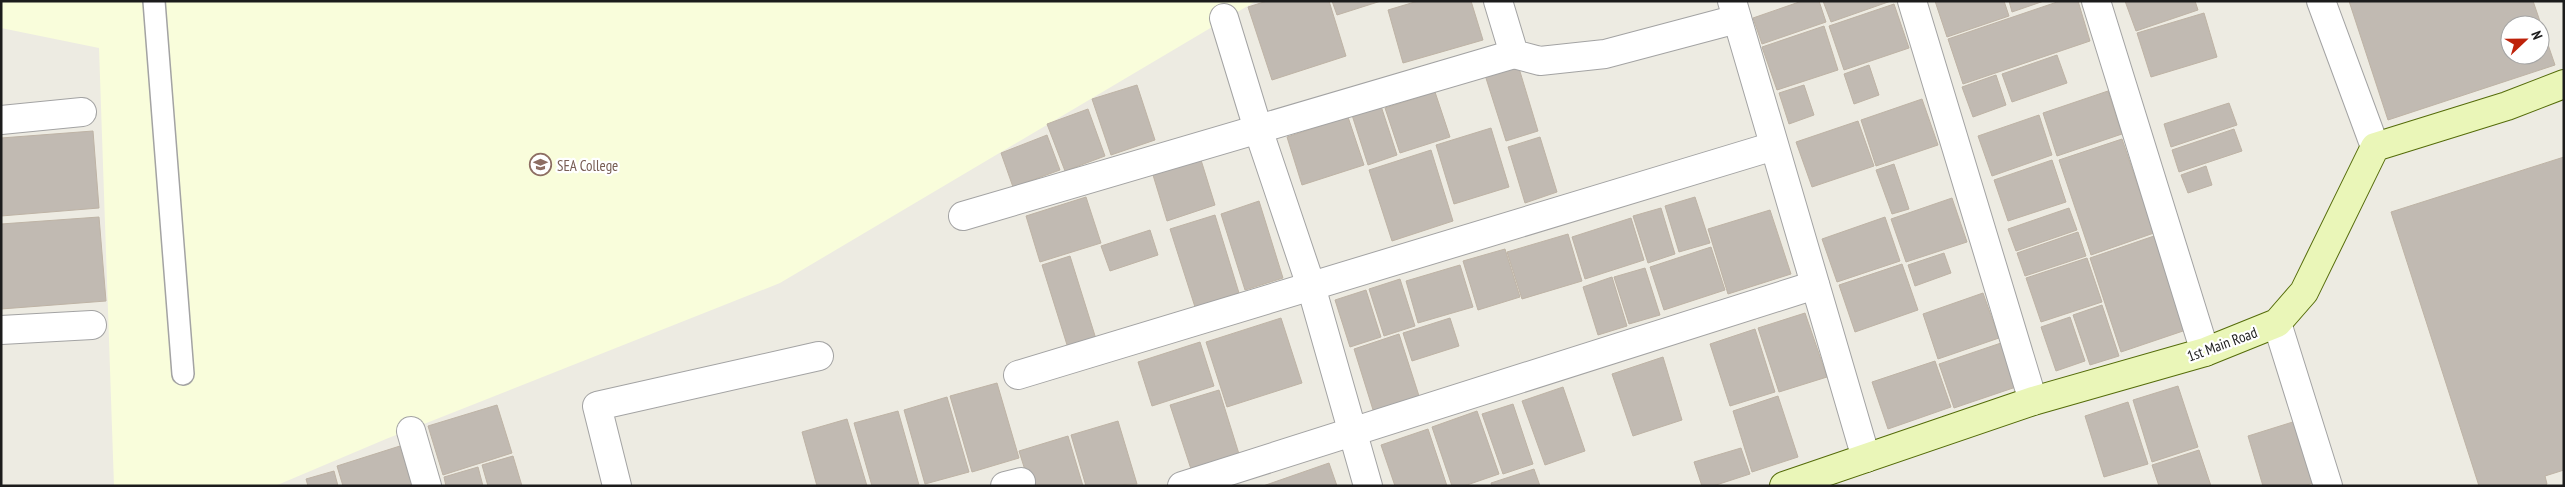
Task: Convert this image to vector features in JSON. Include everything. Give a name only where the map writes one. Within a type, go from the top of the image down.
[{"type":"street","points":[[1498,1],[1514,54]]},
{"type":"street","points":[[1912,1],[2033,401]]},
{"type":"street","points":[[2096,1],[2205,352]]},
{"type":"street","points":[[2321,1],[2375,147],[2507,106],[2564,84]]},
{"type":"street","points":[[963,216],[1514,54],[1540,60],[1605,54],[1735,10],[1866,458]]},
{"type":"street","points":[[1224,18],[1258,129],[1312,286],[1368,486]]},
{"type":"street","points":[[1,120],[82,112]]},
{"type":"street","points":[[1018,375],[1774,146]]},
{"type":"street","name":"1st Main Road","points":[[1784,486],[2033,401],[2205,352],[2277,323],[2304,292],[2375,147]]},
{"type":"street","points":[[1182,486],[1815,285]]},
{"type":"street","points":[[2277,323],[2328,486]]},
{"type":"street","points":[[1,330],[92,325]]},
{"type":"street","points":[[617,486],[597,406],[819,356]]},
{"type":"street","points":[[411,431],[427,486]]},
{"type":"lane","points":[[154,1],[183,374]]},
{"type":"shaded area","name":"SEA College","points":[[1,1],[1256,1],[780,283],[386,439],[275,486],[114,486],[99,48],[1,28]]},
{"type":"building","points":[[1267,1],[1329,1],[1346,56],[1272,80],[1248,7]]},
{"type":"building","points":[[1332,1],[1381,1],[1337,15]]},
{"type":"building","points":[[1418,1],[1471,1],[1483,40],[1403,63],[1388,10]]},
{"type":"building","points":[[1802,1],[1819,1],[1826,22],[1762,44],[1753,18]]},
{"type":"building","points":[[1823,1],[1891,1],[1831,22]]},
{"type":"building","points":[[1935,1],[2004,1],[2009,16],[1947,37]]},
{"type":"building","points":[[2009,1],[2044,1],[2012,12]]},
{"type":"building","points":[[2060,1],[2078,1],[2090,41],[1963,84],[1948,39]]},
{"type":"building","points":[[2125,1],[2195,1],[2198,10],[2136,31]]},
{"type":"building","points":[[2349,1],[2533,1],[2538,15],[2500,15],[2500,65],[2550,65],[2550,50],[2555,65],[2388,120]]},
{"type":"building","points":[[1894,4],[1909,48],[1844,70],[1829,26]]},
{"type":"building","points":[[2204,13],[2217,57],[2151,77],[2137,33]]},
{"type":"building","points":[[1824,26],[1838,70],[1777,90],[1762,47]]},
{"type":"building","points":[[2057,55],[2067,83],[2012,102],[2002,74]]},
{"type":"building","points":[[1518,65],[1538,131],[1506,141],[1485,75]]},
{"type":"building","points":[[1869,65],[1879,95],[1854,104],[1844,74]]},
{"type":"building","points":[[1996,75],[2006,105],[1973,117],[1962,87]]},
{"type":"building","points":[[1137,85],[1155,140],[1111,155],[1092,99]]},
{"type":"building","points":[[1804,85],[1814,115],[1789,124],[1779,93]]},
{"type":"building","points":[[2108,91],[2122,134],[2057,156],[2043,113]]},
{"type":"building","points":[[1435,92],[1450,137],[1400,153],[1385,108]]},
{"type":"building","points":[[1922,99],[1938,145],[1876,166],[1861,120]]},
{"type":"building","points":[[2229,103],[2237,125],[2171,147],[2164,124]]},
{"type":"building","points":[[1381,106],[1397,155],[1368,165],[1352,115]]},
{"type":"building","points":[[1088,109],[1105,156],[1065,171],[1047,124]]},
{"type":"building","points":[[2039,115],[2052,155],[1992,176],[1978,136]]},
{"type":"building","points":[[1348,117],[1364,165],[1302,185],[1287,137]]},
{"type":"building","points":[[1858,121],[1874,166],[1812,187],[1796,142]]},
{"type":"building","points":[[1491,128],[1509,187],[1454,204],[1436,145]]},
{"type":"building","points":[[2234,129],[2242,151],[2179,172],[2172,150]]},
{"type":"building","points":[[93,131],[99,208],[1,216],[1,138]]},
{"type":"building","points":[[1047,135],[1060,170],[1013,187],[1001,153]]},
{"type":"building","points":[[1540,137],[1557,192],[1525,203],[1508,147]]},
{"type":"building","points":[[2122,139],[2154,233],[2091,255],[2059,160]]},
{"type":"building","points":[[1431,150],[1453,221],[1392,241],[1369,170]]},
{"type":"building","points":[[2564,157],[2564,470],[2545,476],[2547,484],[2544,486],[2479,486],[2391,212]]},
{"type":"building","points":[[1201,160],[1215,205],[1167,221],[1153,175]]},
{"type":"building","points":[[2052,160],[2066,202],[2008,221],[1994,180]]},
{"type":"building","points":[[1894,164],[1909,209],[1892,214],[1876,170]]},
{"type":"building","points":[[2206,166],[2212,185],[2188,193],[2181,175]]},
{"type":"building","points":[[1086,197],[1101,243],[1040,262],[1026,216]]},
{"type":"building","points":[[1695,197],[1710,243],[1679,252],[1665,206]]},
{"type":"building","points":[[1952,198],[1967,242],[1906,262],[1891,219]]},
{"type":"building","points":[[1259,201],[1283,278],[1245,290],[1221,214]]},
{"type":"building","points":[[1661,208],[1675,254],[1648,263],[1633,216]]},
{"type":"building","points":[[2069,208],[2077,230],[2016,251],[2008,229]]},
{"type":"building","points":[[1770,210],[1791,274],[1728,294],[1708,229]]},
{"type":"building","points":[[1215,215],[1239,293],[1195,307],[1170,229]]},
{"type":"building","points":[[99,217],[106,301],[1,309],[1,224]]},
{"type":"building","points":[[1885,217],[1900,261],[1837,282],[1822,239]]},
{"type":"building","points":[[1631,218],[1644,260],[1585,279],[1572,237]]},
{"type":"building","points":[[1150,230],[1158,255],[1110,271],[1101,246]]},
{"type":"building","points":[[2078,232],[2086,256],[2025,276],[2017,253]]},
{"type":"building","points":[[1568,234],[1582,281],[1522,299],[1507,252]]},
{"type":"building","points":[[2154,236],[2186,330],[2121,352],[2090,258]]},
{"type":"building","points":[[1711,247],[1725,290],[1664,310],[1650,267]]},
{"type":"building","points":[[1505,249],[1520,297],[1478,310],[1463,261]]},
{"type":"building","points":[[1944,253],[1951,273],[1915,286],[1908,265]]},
{"type":"building","points":[[1070,256],[1096,339],[1068,348],[1042,265]]},
{"type":"building","points":[[2087,258],[2102,302],[2041,322],[2026,278]]},
{"type":"building","points":[[1902,264],[1918,310],[1855,332],[1839,285]]},
{"type":"building","points":[[1460,265],[1473,307],[1418,323],[1406,281]]},
{"type":"building","points":[[1645,268],[1660,315],[1629,324],[1614,277]]},
{"type":"building","points":[[1612,277],[1627,326],[1598,335],[1583,287]]},
{"type":"building","points":[[1400,279],[1415,326],[1384,336],[1369,289]]},
{"type":"building","points":[[1366,290],[1381,337],[1350,347],[1335,300]]},
{"type":"building","points":[[1983,293],[1999,338],[1938,359],[1923,314]]},
{"type":"building","points":[[2102,305],[2119,356],[2090,365],[2073,315]]},
{"type":"building","points":[[1805,313],[1827,377],[1779,392],[1758,328]]},
{"type":"building","points":[[2070,317],[2085,361],[2056,371],[2041,327]]},
{"type":"building","points":[[1281,318],[1302,383],[1227,407],[1206,342]]},
{"type":"building","points":[[1450,318],[1459,346],[1412,361],[1403,333]]},
{"type":"building","points":[[1755,329],[1775,392],[1730,406],[1710,344]]},
{"type":"building","points":[[1399,334],[1420,399],[1374,413],[1354,349]]},
{"type":"building","points":[[1200,342],[1214,386],[1152,406],[1138,362]]},
{"type":"building","points":[[2001,343],[2016,387],[1954,408],[1939,364]]},
{"type":"building","points":[[1663,357],[1682,420],[1633,436],[1612,374]]},
{"type":"building","points":[[1935,361],[1951,407],[1888,429],[1872,382]]},
{"type":"building","points":[[997,383],[1019,458],[972,472],[950,396]]},
{"type":"building","points":[[2178,386],[2198,447],[2152,462],[2133,400]]},
{"type":"building","points":[[1563,387],[1585,451],[1545,465],[1522,401]]},
{"type":"building","points":[[1219,390],[1239,454],[1191,469],[1170,405]]},
{"type":"building","points":[[1778,396],[1798,457],[1752,472],[1733,411]]},
{"type":"building","points":[[947,397],[969,472],[925,484],[904,410]]},
{"type":"building","points":[[2128,402],[2148,464],[2104,477],[2085,416]]},
{"type":"building","points":[[1513,404],[1533,464],[1503,474],[1482,414]]},
{"type":"building","points":[[497,405],[512,453],[443,475],[428,426]]},
{"type":"building","points":[[898,411],[919,485],[872,486],[854,423]]},
{"type":"building","points":[[1477,411],[1499,474],[1464,486],[1452,486],[1432,427]]},
{"type":"building","points":[[847,419],[867,486],[817,486],[802,432]]},
{"type":"building","points":[[1118,421],[1137,484],[1086,486],[1071,435]]},
{"type":"building","points":[[2296,421],[2315,482],[2305,486],[2263,486],[2248,436]]},
{"type":"building","points":[[1428,429],[1447,486],[1395,486],[1381,445]]},
{"type":"building","points":[[1068,436],[1083,486],[1030,486],[1019,451]]},
{"type":"building","points":[[400,446],[412,484],[406,486],[343,486],[337,466]]},
{"type":"building","points":[[1741,448],[1750,474],[1713,486],[1702,486],[1694,462]]},
{"type":"building","points":[[2199,450],[2211,486],[2159,486],[2152,465]]},
{"type":"building","points":[[513,456],[522,486],[488,486],[482,465]]},
{"type":"building","points":[[1329,463],[1337,486],[1263,486]]},
{"type":"building","points":[[478,467],[483,486],[446,486],[444,477]]},
{"type":"building","points":[[1534,469],[1540,486],[1492,486],[1491,483]]},
{"type":"building","points":[[334,471],[338,486],[308,486],[306,479]]},
{"type":"place","name":"SEA College","points":[[541,165]]}]
